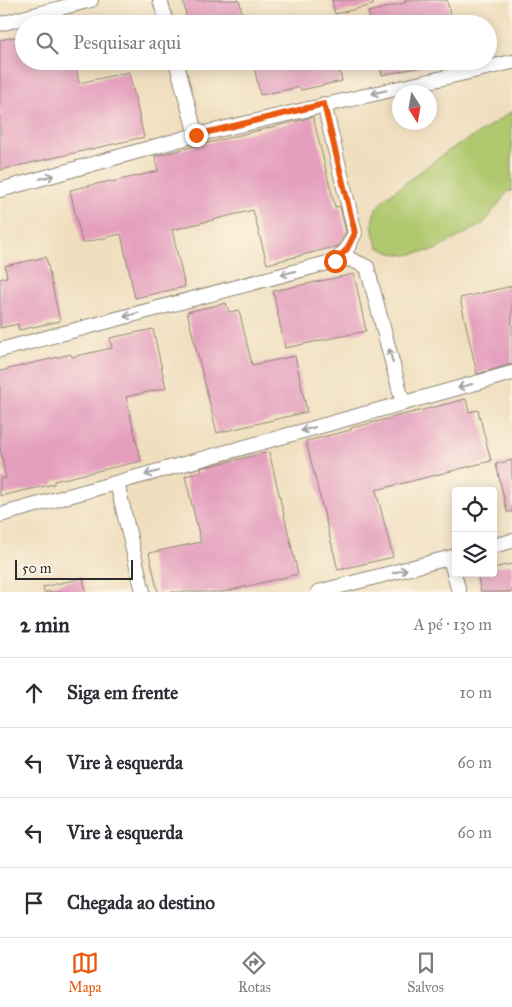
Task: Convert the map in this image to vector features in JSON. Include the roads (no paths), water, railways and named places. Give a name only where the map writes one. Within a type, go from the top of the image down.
[{"type":"street","points":[[34,15],[91,0]]},
{"type":"street","points":[[160,0],[164,15]]},
{"type":"street","points":[[0,24],[15,20]]},
{"type":"street","points":[[497,65],[512,62]]},
{"type":"street","points":[[178,70],[196,135]]},
{"type":"street","points":[[0,190],[196,135],[476,70]]},
{"type":"street","points":[[324,104],[355,233],[347,249],[335,261]]},
{"type":"street","points":[[0,350],[335,261],[350,259],[367,267],[403,403]]},
{"type":"street","points":[[0,515],[512,373]]},
{"type":"street","points":[[117,483],[142,592]]},
{"type":"street","points":[[497,545],[512,541]]},
{"type":"street","points":[[318,592],[452,557]]},
{"type":"street","points":[[456,577],[459,592]]}]
